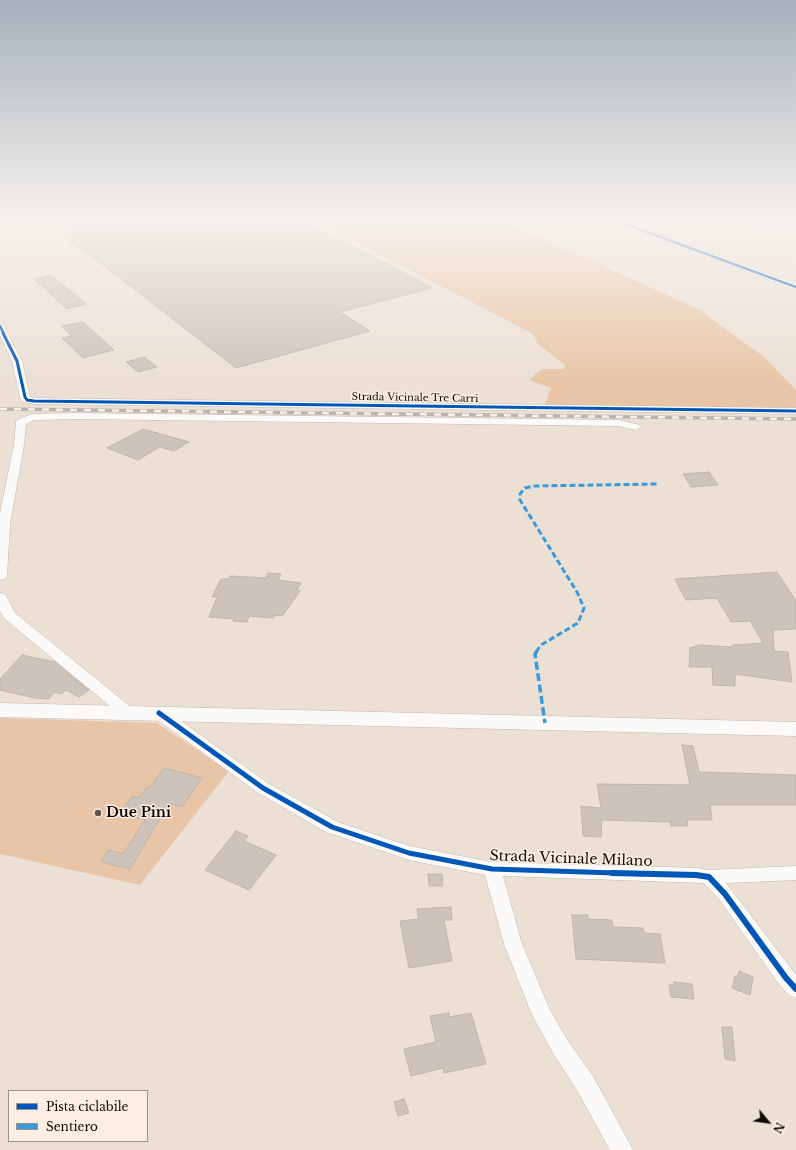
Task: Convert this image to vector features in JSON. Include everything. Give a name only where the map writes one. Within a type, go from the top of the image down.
[{"type":"main road","points":[[0,710],[796,729]]},
{"type":"street","points":[[763,275],[796,287]]},
{"type":"street","points":[[0,326],[4,342]]},
{"type":"street","name":"Strada Vicinale Tre Carri","points":[[4,342],[18,361],[25,397],[27,400],[34,401],[796,411]]},
{"type":"street","points":[[0,576],[2,526],[19,445],[21,422],[32,417],[619,423],[636,427]]},
{"type":"street","points":[[0,597],[2,604],[10,616],[127,712]]},
{"type":"street","name":"Strada Vicinale Milano","points":[[159,713],[263,788],[332,827],[410,853],[492,869],[696,875],[709,877],[796,873]]},
{"type":"street","points":[[492,869],[512,944],[542,1015],[584,1082],[622,1150]]},
{"type":"street","points":[[709,877],[725,894],[786,978],[796,989]]},
{"type":"shaded area","points":[[419,275],[622,275],[698,309],[764,357],[796,390],[796,414],[542,411],[551,388],[529,380],[542,369],[563,369],[566,366],[537,343],[533,334]]},
{"type":"shaded area","name":"Due Pini","points":[[0,718],[157,723],[229,771],[140,885],[0,854]]},
{"type":"building","points":[[51,275],[86,304],[67,309],[34,279]]},
{"type":"building","points":[[115,275],[408,275],[433,288],[340,312],[370,331],[236,368]]},
{"type":"building","points":[[83,322],[114,350],[83,358],[62,338],[72,336],[62,326]]},
{"type":"building","points":[[144,357],[157,367],[138,372],[126,362]]},
{"type":"building","points":[[143,429],[189,442],[174,451],[160,447],[138,460],[107,448]]},
{"type":"building","points":[[709,472],[718,485],[691,487],[683,474]]},
{"type":"building","points":[[777,572],[796,601],[796,629],[773,630],[774,651],[788,652],[792,682],[735,674],[735,686],[713,685],[712,667],[689,667],[690,648],[700,645],[733,647],[733,645],[763,643],[750,621],[731,622],[717,598],[686,600],[675,579]]},
{"type":"building","points":[[268,573],[281,574],[278,580],[301,583],[297,590],[300,591],[283,615],[274,616],[273,618],[249,616],[247,622],[233,621],[234,619],[209,617],[217,597],[212,597],[221,579],[229,579],[230,576],[266,578]]},
{"type":"building","points":[[22,655],[55,662],[89,690],[79,697],[66,690],[61,694],[54,692],[49,699],[35,698],[0,690],[0,679]]},
{"type":"building","points":[[682,745],[693,746],[699,772],[796,775],[796,805],[710,805],[712,820],[687,820],[688,826],[671,826],[670,822],[602,820],[601,837],[583,836],[581,806],[601,808],[597,784],[690,785]]},
{"type":"building","points":[[164,768],[202,778],[182,807],[170,804],[151,832],[130,869],[101,862],[108,850],[123,854],[145,820],[120,813],[132,796],[139,798],[147,787],[150,788]]},
{"type":"building","points":[[236,831],[248,836],[244,841],[276,855],[249,890],[205,870]]},
{"type":"building","points":[[428,874],[442,874],[443,886],[429,886]]},
{"type":"building","points":[[451,907],[452,920],[444,920],[452,961],[409,968],[400,921],[419,919],[417,909]]},
{"type":"building","points":[[572,915],[588,915],[588,919],[612,920],[613,927],[643,928],[644,933],[660,934],[665,963],[576,959]]},
{"type":"building","points":[[739,971],[753,977],[750,995],[732,988],[735,976],[737,977]]},
{"type":"building","points":[[674,982],[692,984],[694,999],[671,997],[669,985],[675,985]]},
{"type":"building","points":[[449,1013],[449,1017],[471,1013],[486,1064],[444,1073],[443,1068],[411,1076],[404,1049],[436,1042],[430,1016]]},
{"type":"building","points":[[722,1027],[732,1027],[735,1061],[725,1059]]},
{"type":"building","points":[[404,1099],[409,1113],[398,1116],[394,1102]]},
{"type":"railway","points":[[0,409],[796,419]]},
{"type":"marked path","points":[[545,723],[535,654],[541,645],[578,623],[584,608],[577,592],[520,500],[520,494],[525,488],[534,486],[658,484]]},
{"type":"cycle path","points":[[763,275],[796,287]]},
{"type":"cycle path","points":[[0,326],[17,361],[25,397],[27,400],[34,401],[796,411]]},
{"type":"cycle path","points":[[159,713],[263,788],[332,827],[409,853],[492,869],[696,875],[709,877],[725,894],[786,978],[796,989]]},
{"type":"place","name":"Due Pini","points":[[98,813]]}]
